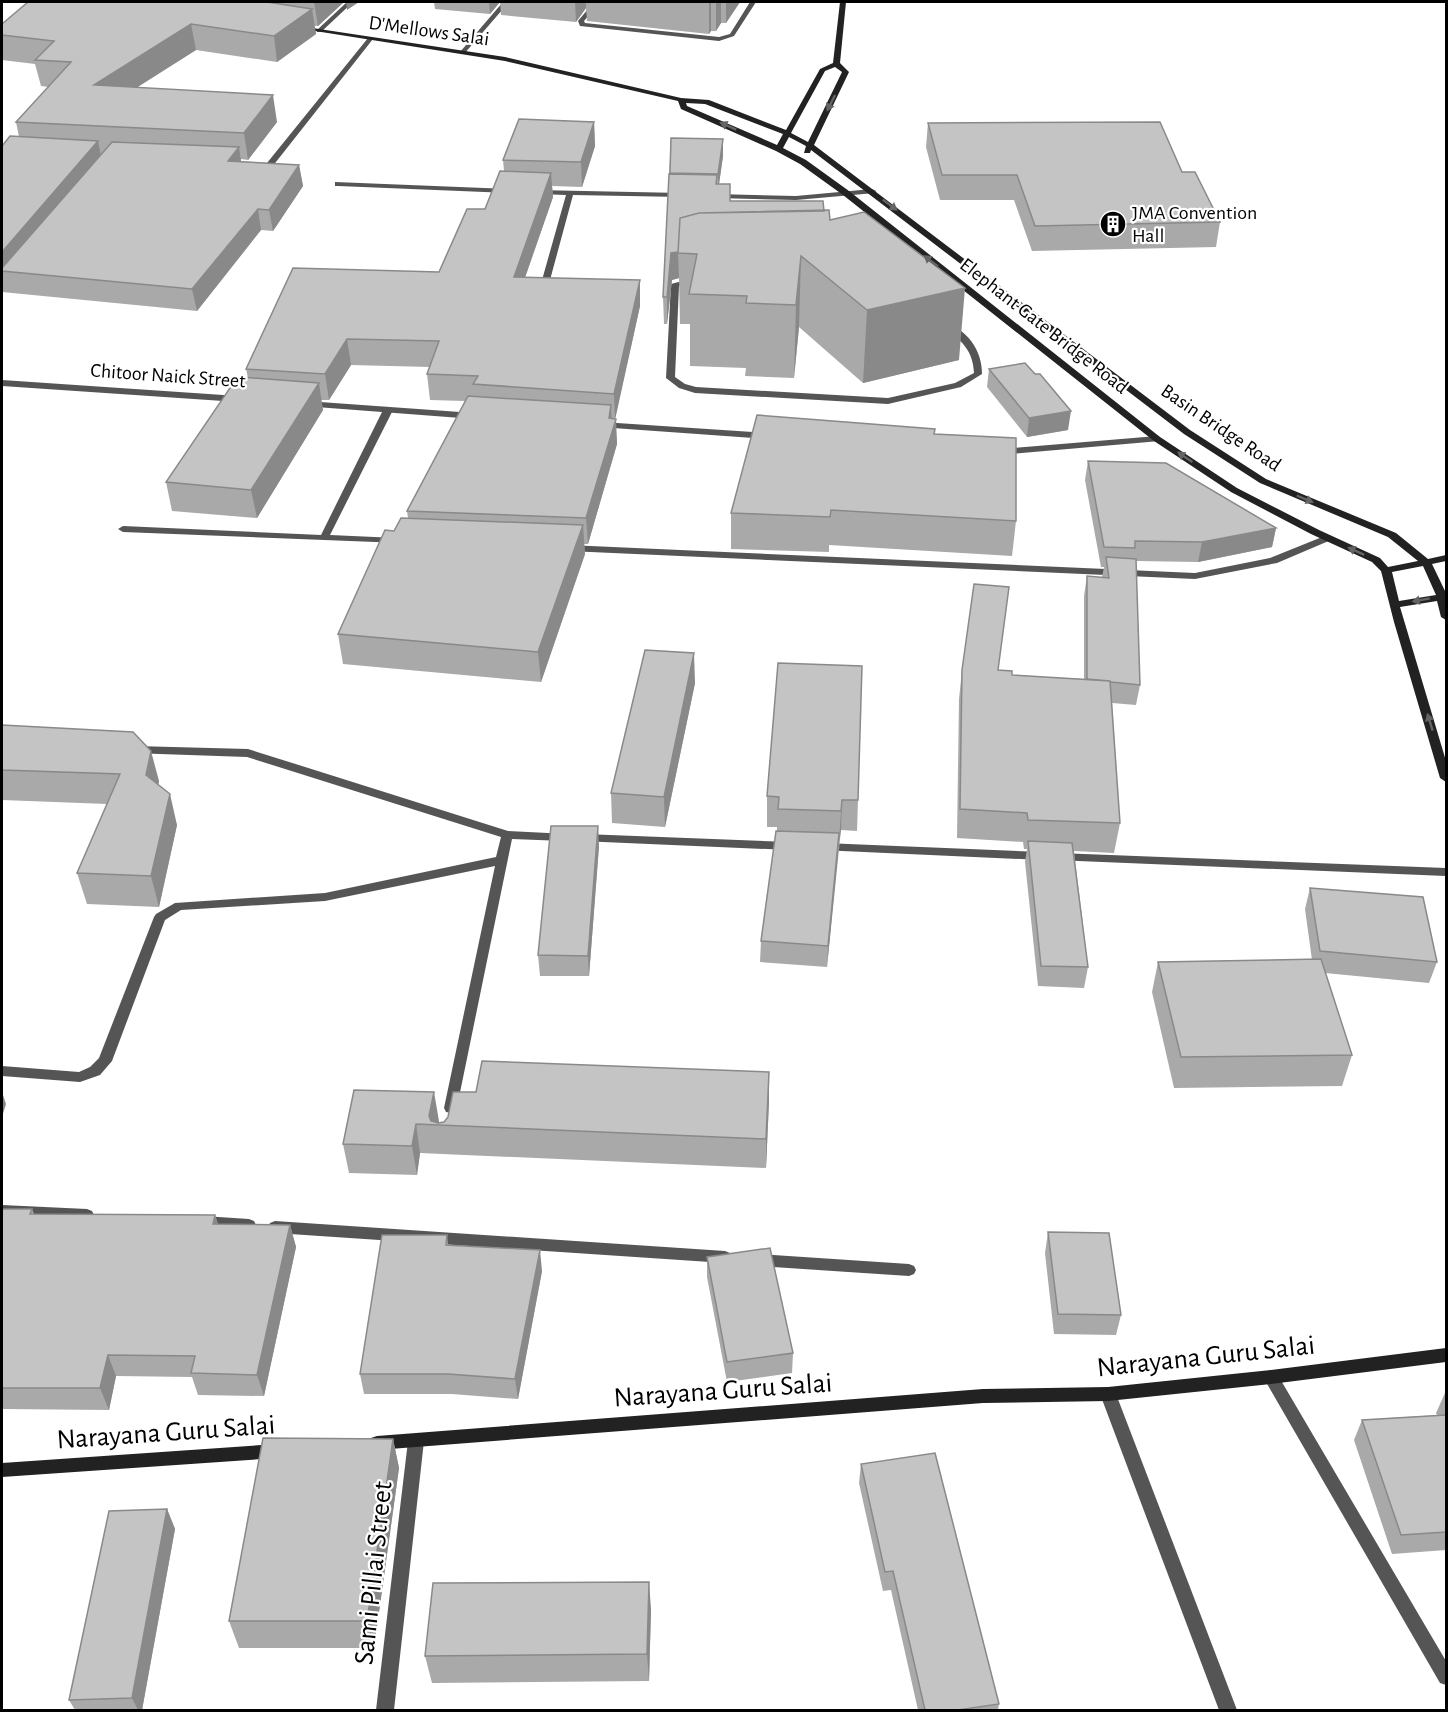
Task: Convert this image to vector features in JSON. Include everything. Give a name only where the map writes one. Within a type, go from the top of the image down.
[{"type":"main road","points":[[836,64],[843,2]]},
{"type":"main road","name":"D'Mellows Salai","points":[[285,26],[505,59],[681,100],[706,102],[786,133]]},
{"type":"main road","points":[[779,149],[822,70],[836,64]]},
{"type":"main road","points":[[803,162],[809,145],[846,72],[836,64]]},
{"type":"main road","name":"D'Mellows Salai","points":[[681,100],[684,107],[779,149]]},
{"type":"main road","name":"Basin Bridge Road","points":[[786,133],[809,145],[872,191],[1187,432],[1263,481],[1392,535],[1426,562]]},
{"type":"main road","name":"Elephant Gate Bridge Road","points":[[779,149],[803,162],[846,194],[945,276],[1157,439],[1234,490],[1327,538],[1376,560],[1386,570]]},
{"type":"main road","points":[[1446,558],[1386,570],[1446,778]]},
{"type":"main road","points":[[1426,562],[1444,596],[1446,615]]},
{"type":"main road","points":[[1395,605],[1444,596]]},
{"type":"main road","name":"Narayana Guru Salai","points":[[356,1445],[983,1396],[1108,1394],[1446,1355]]},
{"type":"main road","name":"Narayana Guru Salai","points":[[2,1470],[297,1449]]},
{"type":"street","points":[[319,31],[350,2]]},
{"type":"street","points":[[462,53],[506,2]]},
{"type":"street","points":[[597,2],[581,21],[582,24],[719,39],[732,35],[753,2]]},
{"type":"street","points":[[246,164],[269,165],[370,39]]},
{"type":"street","points":[[338,184],[694,196]]},
{"type":"street","points":[[705,196],[796,198],[872,191]]},
{"type":"street","points":[[546,280],[570,193]]},
{"type":"street","points":[[699,279],[675,284],[670,378],[682,386],[695,390],[888,400],[958,385],[978,374],[979,362],[974,346],[940,319]]},
{"type":"street","name":"Chitoor Naick Street","points":[[2,383],[247,400]]},
{"type":"street","points":[[294,403],[482,416]]},
{"type":"street","points":[[324,538],[388,410]]},
{"type":"street","points":[[589,424],[777,437]]},
{"type":"street","points":[[990,452],[1002,453],[1157,439]]},
{"type":"street","points":[[123,529],[408,542]]},
{"type":"street","points":[[563,548],[1195,576],[1273,561],[1327,538]]},
{"type":"street","points":[[119,750],[248,753],[507,835],[1446,872]]},
{"type":"street","points":[[448,1122],[507,835]]},
{"type":"street","points":[[2,1071],[80,1077],[95,1071],[105,1061],[160,917],[179,906],[325,897],[502,861]]},
{"type":"street","points":[[2,1211],[98,1216]]},
{"type":"street","points":[[191,1222],[909,1270]]},
{"type":"street","points":[[1271,1377],[1446,1677]]},
{"type":"street","points":[[1108,1394],[1228,1710]]},
{"type":"street","name":"Sami Pillai Street","points":[[385,1710],[416,1441]]},
{"type":"building","points":[[28,2],[267,2],[312,9],[274,36],[191,24],[94,85],[273,95],[244,133],[16,122],[71,62],[35,60],[54,41],[2,35],[2,24]]},
{"type":"building","points":[[519,119],[594,122],[581,162],[503,160]]},
{"type":"building","points":[[1160,122],[1182,172],[1195,172],[1220,222],[1035,226],[1017,175],[942,175],[928,123]]},
{"type":"building","points":[[10,136],[98,141],[2,252],[2,146]]},
{"type":"building","points":[[671,138],[723,139],[718,174],[670,173]]},
{"type":"building","points":[[112,142],[239,147],[228,161],[299,165],[269,210],[258,209],[192,289],[2,271],[2,268]]},
{"type":"building","points":[[500,171],[551,173],[514,277],[640,280],[614,394],[473,384],[478,376],[427,374],[439,341],[347,339],[325,374],[246,369],[293,268],[439,272],[467,209],[485,209]]},
{"type":"building","points":[[669,174],[717,175],[716,184],[730,184],[730,201],[823,201],[824,211],[699,213],[680,218],[678,252],[671,253],[667,297],[663,297]]},
{"type":"building","points":[[829,210],[830,220],[864,212],[965,288],[867,310],[801,256],[796,305],[746,303],[747,296],[689,294],[697,254],[678,253],[680,218],[699,213]]},
{"type":"building","points":[[1025,363],[1035,374],[1040,374],[1071,411],[1029,418],[989,369]]},
{"type":"building","points":[[241,377],[319,383],[251,490],[166,482],[234,382],[238,383]]},
{"type":"building","points":[[468,396],[611,405],[609,418],[616,419],[586,518],[407,511]]},
{"type":"building","points":[[757,415],[935,429],[934,434],[1016,438],[1016,521],[831,510],[830,517],[731,513]]},
{"type":"building","points":[[1088,461],[1166,463],[1276,528],[1202,542],[1135,541],[1135,548],[1104,547]]},
{"type":"building","points":[[401,518],[583,525],[538,652],[338,634],[385,530],[394,531]]},
{"type":"building","points":[[1106,557],[1136,559],[1140,685],[1087,679],[1087,576],[1109,578]]},
{"type":"building","points":[[974,584],[1009,587],[998,670],[1012,671],[1012,675],[1110,681],[1120,823],[1028,820],[1027,813],[960,809],[962,670]]},
{"type":"building","points":[[645,650],[694,653],[664,797],[611,793]]},
{"type":"building","points":[[778,663],[862,666],[858,800],[842,800],[841,811],[778,809],[779,797],[767,796]]},
{"type":"building","points":[[2,725],[133,732],[151,751],[146,775],[170,794],[151,876],[77,873],[120,774],[2,770]]},
{"type":"building","points":[[551,826],[598,826],[588,956],[538,955]]},
{"type":"building","points":[[776,831],[839,833],[828,946],[761,941]]},
{"type":"building","points":[[1028,841],[1072,843],[1088,967],[1041,966]]},
{"type":"building","points":[[1310,888],[1423,897],[1437,962],[1320,951]]},
{"type":"building","points":[[1321,959],[1352,1055],[1181,1057],[1158,962]]},
{"type":"building","points":[[482,1061],[769,1072],[766,1139],[416,1124],[412,1146],[343,1144],[354,1090],[434,1092],[429,1116],[431,1121],[444,1122],[448,1117],[453,1092],[476,1092]]},
{"type":"building","points":[[2,1209],[32,1209],[30,1214],[215,1215],[213,1224],[290,1225],[257,1375],[191,1373],[195,1356],[108,1355],[100,1388],[2,1388]]},
{"type":"building","points":[[1048,1232],[1109,1233],[1121,1315],[1058,1314]]},
{"type":"building","points":[[382,1235],[447,1235],[446,1245],[540,1250],[515,1379],[448,1374],[360,1374]]},
{"type":"building","points":[[770,1248],[793,1353],[727,1362],[707,1257]]},
{"type":"building","points":[[1446,1415],[1446,1532],[1401,1535],[1362,1420]]},
{"type":"building","points":[[263,1438],[393,1439],[367,1621],[229,1621]]},
{"type":"building","points":[[935,1453],[999,1704],[958,1710],[925,1710],[893,1571],[885,1572],[861,1464]]},
{"type":"building","points":[[167,1509],[132,1698],[69,1700],[109,1511]]},
{"type":"building","points":[[649,1582],[647,1654],[425,1656],[433,1583]]},
{"type":"place","name":"JMA Convention Hall","points":[[1113,224]]}]
